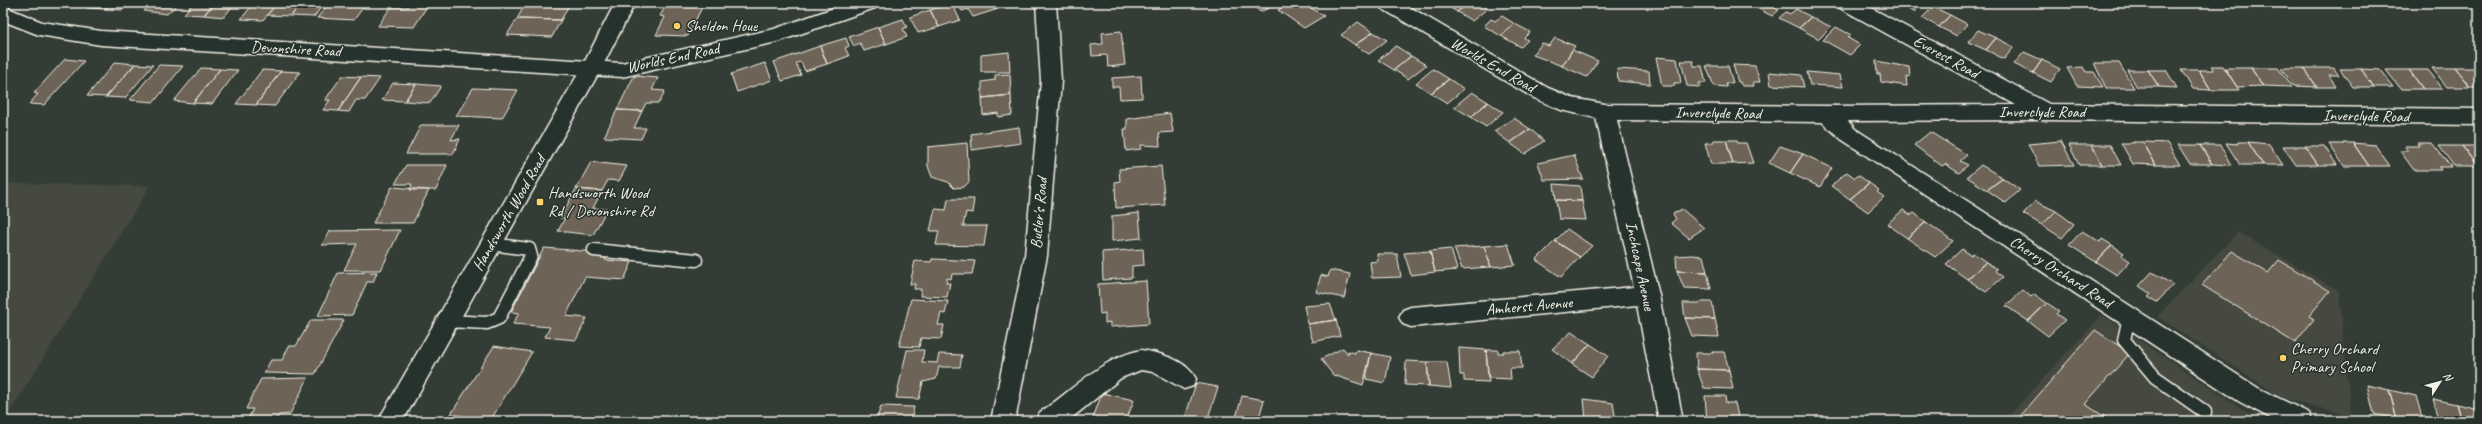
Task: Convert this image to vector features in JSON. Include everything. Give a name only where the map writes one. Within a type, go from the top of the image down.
[{"type":"street","name":"Handsworth Wood Road","points":[[390,421],[592,67],[625,3]]},
{"type":"street","name":"Worlds End Road","points":[[592,67],[622,70],[777,35],[868,3]]},
{"type":"street","name":"Butler's Road","points":[[1003,421],[1036,256],[1050,81],[1046,3]]},
{"type":"street","name":"Worlds End Road","points":[[1388,3],[1541,93],[1568,105],[1605,112]]},
{"type":"street","name":"Everest Road","points":[[1847,3],[2046,112]]},
{"type":"street","name":"Devonshire Road","points":[[3,13],[39,28],[101,38],[592,67]]},
{"type":"street","name":"Inverclyde Road","points":[[1605,112],[1827,114],[2046,112],[2479,117]]},
{"type":"street","name":"Inchcape Avenue","points":[[1605,112],[1647,295],[1671,421]]},
{"type":"street","name":"Cherry Orchard Road","points":[[1827,114],[1848,134],[2258,401],[2300,421]]},
{"type":"street","name":"Amherst Avenue","points":[[1411,317],[1647,295]]},
{"type":"street","points":[[1048,421],[1081,398],[1103,376],[1134,360],[1154,361],[1184,379]]},
{"type":"lane","points":[[447,321],[487,323],[499,318],[531,256],[534,247],[491,244]]},
{"type":"lane","points":[[594,250],[696,260]]},
{"type":"lane","points":[[2129,317],[2124,340],[2155,377],[2205,412]]},
{"type":"shaded area","points":[[3,183],[150,186],[5,420],[3,420]]},
{"type":"shaded area","name":"Cherry Orchard Primary School","points":[[2238,232],[2339,291],[2351,416],[2283,398],[2157,317]]},
{"type":"shaded area","points":[[2102,315],[2260,421],[2004,421]]},
{"type":"building","points":[[91,3],[110,3],[105,9],[87,8]]},
{"type":"building","points":[[110,3],[129,3],[123,10],[105,9]]},
{"type":"building","points":[[152,3],[179,3],[167,14],[144,11]]},
{"type":"building","points":[[193,3],[214,3],[204,15],[184,14]]},
{"type":"building","points":[[214,3],[235,3],[224,17],[204,15]]},
{"type":"building","points":[[254,3],[277,3],[263,20],[241,19]]},
{"type":"building","points":[[277,3],[301,3],[291,16],[267,15]]},
{"type":"building","points":[[301,3],[324,3],[314,17],[291,16]]},
{"type":"building","points":[[329,3],[366,3],[354,20],[317,18]]},
{"type":"building","points":[[410,3],[429,3],[414,27],[378,26],[391,7],[407,7]]},
{"type":"building","points":[[526,3],[570,3],[561,20],[517,19]]},
{"type":"building","name":"Sheldon Houe","points":[[672,3],[704,3],[688,36],[656,35],[665,17],[660,16],[666,5],[670,6]]},
{"type":"building","points":[[952,3],[960,20],[939,27],[930,10]]},
{"type":"building","points":[[957,3],[991,3],[995,10],[973,17],[968,9],[962,11]]},
{"type":"building","points":[[991,3],[1016,3],[995,10]]},
{"type":"building","points":[[1251,3],[1280,3],[1260,12]]},
{"type":"building","points":[[1289,3],[1303,3],[1324,16],[1304,28],[1278,10]]},
{"type":"building","points":[[1443,3],[1469,3],[1457,12]]},
{"type":"building","points":[[1469,3],[1480,3],[1488,8],[1472,21],[1457,12]]},
{"type":"building","points":[[1753,3],[1778,3],[1773,7],[1779,10],[1772,16],[1751,5]]},
{"type":"building","points":[[1897,3],[1923,3],[1914,12]]},
{"type":"building","points":[[1933,7],[1950,15],[1939,27],[1922,18]]},
{"type":"building","points":[[1796,9],[1811,17],[1799,28],[1779,18],[1786,12],[1790,14]]},
{"type":"building","points":[[930,10],[939,27],[918,33],[910,17]]},
{"type":"building","points":[[1950,15],[1967,24],[1957,36],[1939,27]]},
{"type":"building","points":[[1502,16],[1515,24],[1501,36],[1484,26],[1491,19],[1495,21]]},
{"type":"building","points":[[1811,17],[1831,27],[1819,39],[1799,28]]},
{"type":"building","points":[[517,19],[561,20],[552,37],[507,35]]},
{"type":"building","points":[[903,19],[907,27],[903,29],[907,37],[886,44],[878,27]]},
{"type":"building","points":[[1358,22],[1373,32],[1355,45],[1341,35]]},
{"type":"building","points":[[1515,24],[1530,32],[1524,38],[1528,40],[1521,47],[1501,36]]},
{"type":"building","points":[[878,27],[886,44],[864,51],[860,43],[854,46],[849,37]]},
{"type":"building","points":[[1836,27],[1851,35],[1848,38],[1860,45],[1850,55],[1823,40]]},
{"type":"building","points":[[1978,30],[1996,38],[1986,50],[1968,42]]},
{"type":"building","points":[[1121,31],[1125,65],[1108,67],[1107,55],[1092,56],[1091,45],[1103,44],[1102,33]]},
{"type":"building","points":[[1373,32],[1387,40],[1369,54],[1355,45]]},
{"type":"building","points":[[846,38],[849,46],[845,48],[849,56],[827,64],[820,46]]},
{"type":"building","points":[[1555,38],[1575,46],[1562,66],[1533,55],[1542,43],[1549,46]]},
{"type":"building","points":[[1996,38],[2014,47],[2004,59],[1986,50]]},
{"type":"building","points":[[820,46],[827,64],[805,71],[801,62],[796,63],[801,75],[782,81],[774,62]]},
{"type":"building","points":[[1396,46],[1411,56],[1394,70],[1378,60]]},
{"type":"building","points":[[1572,50],[1598,61],[1587,77],[1562,66]]},
{"type":"building","points":[[1009,52],[1010,72],[981,72],[981,55]]},
{"type":"building","points":[[2024,52],[2042,60],[2033,73],[2014,64]]},
{"type":"building","points":[[1411,56],[1426,65],[1408,79],[1394,70]]},
{"type":"building","points":[[1656,57],[1677,59],[1681,83],[1674,83],[1674,86],[1662,86]]},
{"type":"building","points":[[65,59],[84,61],[44,105],[29,104],[38,94],[34,93]]},
{"type":"building","points":[[2042,60],[2060,69],[2051,82],[2033,73]]},
{"type":"building","points":[[1681,61],[1693,61],[1694,66],[1702,66],[1706,83],[1699,83],[1700,87],[1687,86]]},
{"type":"building","points":[[1876,61],[1909,67],[1910,77],[1906,76],[1907,86],[1881,82],[1880,74],[1877,74]]},
{"type":"building","points":[[115,62],[135,64],[106,97],[87,96]]},
{"type":"building","points":[[765,63],[772,80],[737,92],[731,74]]},
{"type":"building","points":[[2094,63],[2119,63],[2134,88],[2106,88]]},
{"type":"building","points":[[135,64],[153,65],[125,98],[106,97]]},
{"type":"building","points":[[159,65],[183,66],[154,102],[130,100]]},
{"type":"building","points":[[1733,65],[1755,66],[1760,82],[1753,82],[1754,86],[1742,86],[1740,82],[1738,82]]},
{"type":"building","points":[[1706,66],[1728,66],[1733,83],[1726,83],[1727,87],[1714,86]]},
{"type":"building","points":[[2211,66],[2223,66],[2239,90],[2211,90],[2199,70],[2214,70]]},
{"type":"building","points":[[2083,67],[2086,72],[2094,72],[2103,87],[2077,86],[2067,68]]},
{"type":"building","points":[[201,68],[220,69],[193,103],[174,101]]},
{"type":"building","points":[[2225,68],[2251,68],[2263,86],[2237,87]]},
{"type":"building","points":[[2251,68],[2278,68],[2292,87],[2263,86]]},
{"type":"building","points":[[2281,68],[2304,68],[2317,87],[2294,86]]},
{"type":"building","points":[[2304,68],[2333,68],[2339,75],[2329,75],[2336,87],[2317,87]]},
{"type":"building","points":[[2432,68],[2455,68],[2470,87],[2447,87]]},
{"type":"building","points":[[2455,68],[2478,68],[2479,87],[2470,87]]},
{"type":"building","points":[[220,69],[238,70],[212,104],[193,103]]},
{"type":"building","points":[[1433,69],[1449,79],[1431,93],[1416,83]]},
{"type":"building","points":[[1617,69],[1649,71],[1650,84],[1618,81]]},
{"type":"building","points":[[2340,69],[2361,69],[2374,87],[2353,87]]},
{"type":"building","points":[[2361,69],[2380,70],[2393,87],[2374,87]]},
{"type":"building","points":[[262,70],[281,71],[256,105],[236,104]]},
{"type":"building","points":[[2127,70],[2148,70],[2159,87],[2137,87]]},
{"type":"building","points":[[2148,70],[2166,70],[2177,88],[2159,87]]},
{"type":"building","points":[[2181,70],[2199,70],[2211,90],[2193,89]]},
{"type":"building","points":[[2386,70],[2409,70],[2423,89],[2401,89]]},
{"type":"building","points":[[2409,70],[2428,70],[2443,89],[2423,89]]},
{"type":"building","points":[[281,71],[300,72],[275,106],[256,105]]},
{"type":"building","points":[[1769,72],[1801,75],[1804,87],[1771,85]]},
{"type":"building","points":[[1807,72],[1840,75],[1843,87],[1810,85]]},
{"type":"building","points":[[1010,74],[1011,95],[982,98],[982,82],[995,80],[995,75]]},
{"type":"building","points":[[342,76],[361,77],[338,111],[323,110],[330,100],[325,100]]},
{"type":"building","points":[[634,76],[658,78],[652,90],[665,91],[659,103],[646,103],[642,111],[617,110]]},
{"type":"building","points":[[1141,76],[1142,98],[1120,99],[1119,87],[1112,87],[1112,78]]},
{"type":"building","points":[[361,77],[380,78],[365,100],[356,100],[349,112],[338,111]]},
{"type":"building","points":[[1449,79],[1464,89],[1447,103],[1431,93]]},
{"type":"building","points":[[393,83],[416,84],[405,101],[382,100]]},
{"type":"building","points":[[416,84],[441,86],[430,103],[405,101]]},
{"type":"building","points":[[473,88],[518,90],[502,118],[456,116]]},
{"type":"building","points":[[1472,92],[1488,102],[1471,117],[1454,107]]},
{"type":"building","points":[[1011,95],[1012,115],[998,117],[998,113],[983,115],[982,98]]},
{"type":"building","points":[[1488,102],[1503,112],[1486,127],[1471,117]]},
{"type":"building","points":[[617,110],[642,111],[634,128],[646,128],[641,139],[604,137]]},
{"type":"building","points":[[1170,113],[1173,132],[1159,133],[1160,146],[1141,145],[1141,149],[1126,151],[1124,129],[1127,129],[1127,119]]},
{"type":"building","points":[[1514,118],[1530,129],[1510,143],[1494,131]]},
{"type":"building","points":[[421,125],[459,125],[451,140],[460,139],[453,154],[406,154]]},
{"type":"building","points":[[1019,127],[1021,143],[972,150],[971,134]]},
{"type":"building","points":[[1530,129],[1544,141],[1525,154],[1510,143]]},
{"type":"building","points":[[1930,132],[1967,155],[1960,161],[1968,165],[1959,173],[1945,164],[1942,166],[1914,145]]},
{"type":"building","points":[[1713,140],[1726,140],[1733,164],[1711,164],[1705,143],[1713,143]]},
{"type":"building","points":[[1726,140],[1737,140],[1738,143],[1746,143],[1753,163],[1733,164]]},
{"type":"building","points":[[2061,141],[2074,165],[2039,166],[2028,144]]},
{"type":"building","points":[[2133,142],[2143,142],[2156,165],[2133,164],[2121,143],[2134,143]]},
{"type":"building","points":[[2143,142],[2167,143],[2180,165],[2156,165]]},
{"type":"building","points":[[2238,142],[2248,142],[2263,165],[2240,165],[2226,143],[2239,144]]},
{"type":"building","points":[[2248,142],[2269,144],[2283,165],[2263,165]]},
{"type":"building","points":[[967,143],[969,182],[964,187],[954,188],[948,182],[932,177],[928,166],[928,147]]},
{"type":"building","points":[[2343,143],[2353,143],[2369,166],[2344,166],[2329,144],[2344,144]]},
{"type":"building","points":[[2353,143],[2375,145],[2390,166],[2369,166]]},
{"type":"building","points":[[2417,143],[2432,143],[2451,167],[2439,167],[2441,170],[2414,170],[2400,151],[2408,151],[2404,146],[2419,146]]},
{"type":"building","points":[[2069,145],[2092,145],[2102,165],[2079,165]]},
{"type":"building","points":[[2092,145],[2110,145],[2121,165],[2102,165]]},
{"type":"building","points":[[2178,145],[2200,145],[2212,164],[2190,164]]},
{"type":"building","points":[[2200,145],[2220,145],[2231,165],[2212,164]]},
{"type":"building","points":[[1780,146],[1803,154],[1790,173],[1769,163]]},
{"type":"building","points":[[2283,146],[2305,146],[2318,165],[2296,165]]},
{"type":"building","points":[[2305,146],[2324,146],[2337,165],[2318,165]]},
{"type":"building","points":[[2439,146],[2462,146],[2477,166],[2454,166]]},
{"type":"building","points":[[2462,146],[2479,146],[2479,166],[2477,166]]},
{"type":"building","points":[[1803,154],[1832,168],[1820,187],[1790,173]]},
{"type":"building","points":[[1574,155],[1583,179],[1544,180],[1538,163]]},
{"type":"building","points":[[591,162],[627,166],[619,181],[608,180],[602,191],[576,189]]},
{"type":"building","points":[[406,165],[447,165],[436,190],[410,190],[412,184],[395,184]]},
{"type":"building","points":[[1981,165],[2003,178],[1987,190],[1967,177]]},
{"type":"building","points":[[1161,166],[1165,205],[1116,208],[1115,182],[1120,181],[1119,169]]},
{"type":"building","points":[[1847,172],[1855,178],[1858,175],[1869,183],[1850,199],[1831,186]]},
{"type":"building","points":[[2003,178],[2020,190],[2006,203],[1987,190]]},
{"type":"building","points":[[1869,183],[1879,190],[1877,192],[1884,197],[1868,212],[1850,199]]},
{"type":"building","points":[[1554,184],[1580,186],[1582,201],[1556,200]]},
{"type":"building","points":[[392,187],[429,190],[413,223],[373,223]]},
{"type":"building","points":[[576,189],[602,191],[593,208],[607,209],[593,235],[558,231],[565,218],[560,218]]},
{"type":"building","points":[[948,199],[974,199],[972,213],[966,212],[963,226],[987,226],[984,246],[936,245],[939,231],[930,231],[935,209],[946,210]]},
{"type":"building","points":[[1556,200],[1582,201],[1586,220],[1559,219]]},
{"type":"building","points":[[2035,201],[2056,211],[2042,225],[2023,214]]},
{"type":"building","points":[[1682,209],[1704,228],[1689,238],[1671,223],[1676,219],[1673,214]]},
{"type":"building","points":[[1903,210],[1911,215],[1914,213],[1926,222],[1907,238],[1887,224]]},
{"type":"building","points":[[2056,211],[2074,224],[2062,238],[2042,225]]},
{"type":"building","points":[[1139,213],[1141,238],[1112,241],[1112,216]]},
{"type":"building","points":[[1926,222],[1953,241],[1935,257],[1907,238]]},
{"type":"building","points":[[1567,229],[1592,246],[1580,257],[1555,241]]},
{"type":"building","points":[[400,230],[381,270],[344,270],[357,244],[322,245],[330,231]]},
{"type":"building","points":[[2082,231],[2100,242],[2102,239],[2112,245],[2096,262],[2069,245]]},
{"type":"building","points":[[1555,241],[1580,257],[1561,277],[1536,260]]},
{"type":"building","points":[[1508,244],[1515,265],[1491,267],[1484,246]]},
{"type":"building","points":[[2112,245],[2124,253],[2121,255],[2130,261],[2117,275],[2096,262]]},
{"type":"building","points":[[1484,246],[1491,267],[1462,269],[1454,248]]},
{"type":"building","points":[[544,248],[608,253],[605,260],[632,262],[624,280],[585,277],[566,316],[587,318],[576,340],[545,337],[550,327],[513,324],[519,313],[511,312]]},
{"type":"building","points":[[1143,249],[1144,265],[1132,266],[1132,278],[1103,280],[1102,252]]},
{"type":"building","points":[[1451,249],[1457,270],[1435,272],[1430,251]]},
{"type":"building","points":[[1962,249],[1971,255],[1973,253],[1986,262],[1967,279],[1946,264]]},
{"type":"building","points":[[1430,251],[1435,272],[1411,275],[1404,253]]},
{"type":"building","points":[[2232,251],[2268,273],[2279,260],[2330,291],[2309,316],[2314,319],[2295,343],[2202,285]]},
{"type":"building","points":[[1377,254],[1397,254],[1401,277],[1372,278],[1370,262],[1378,261]]},
{"type":"building","points":[[1676,256],[1703,256],[1707,272],[1677,271]]},
{"type":"building","points":[[932,259],[975,261],[972,274],[952,274],[951,279],[947,278],[946,283],[950,283],[947,297],[920,296],[921,289],[914,289],[915,284],[910,284],[915,261],[931,262]]},
{"type":"building","points":[[1986,262],[1997,269],[1995,271],[2003,277],[1986,292],[1967,279]]},
{"type":"building","points":[[1330,270],[1350,274],[1344,298],[1316,292],[1321,275],[1328,277]]},
{"type":"building","points":[[1677,271],[1707,272],[1711,289],[1684,288]]},
{"type":"building","points":[[377,272],[373,282],[367,282],[352,315],[318,316],[338,273]]},
{"type":"building","points":[[2152,272],[2173,285],[2157,302],[2148,297],[2151,294],[2139,286]]},
{"type":"building","points":[[1146,281],[1149,324],[1110,327],[1110,322],[1105,323],[1105,313],[1100,314],[1098,284]]},
{"type":"building","points":[[2023,290],[2031,297],[2034,294],[2047,303],[2028,321],[2006,306]]},
{"type":"building","points":[[911,299],[948,301],[945,314],[941,313],[938,325],[944,325],[941,339],[921,338],[919,347],[899,346]]},
{"type":"building","points":[[1712,302],[1715,319],[1685,318],[1683,303]]},
{"type":"building","points":[[2047,303],[2059,311],[2056,314],[2065,320],[2048,336],[2028,321]]},
{"type":"building","points":[[1330,304],[1336,320],[1308,324],[1304,306]]},
{"type":"building","points":[[1685,318],[1715,319],[1719,337],[1692,336]]},
{"type":"building","points":[[311,320],[344,320],[315,374],[264,373],[271,360],[282,360],[289,346],[296,346]]},
{"type":"building","points":[[1336,320],[1340,336],[1313,342],[1308,324]]},
{"type":"building","points":[[2095,330],[2130,353],[2085,404],[2111,421],[2016,421]]},
{"type":"building","points":[[1571,332],[1590,344],[1572,364],[1552,349]]},
{"type":"building","points":[[1590,344],[1608,356],[1592,377],[1572,364]]},
{"type":"building","points":[[494,346],[532,352],[490,421],[451,414]]},
{"type":"building","points":[[1343,348],[1348,354],[1348,351],[1355,353],[1356,350],[1371,353],[1363,385],[1333,375],[1321,359]]},
{"type":"building","points":[[1459,348],[1486,350],[1489,382],[1464,381],[1464,375],[1460,375]]},
{"type":"building","points":[[907,350],[924,350],[922,362],[937,363],[939,354],[962,355],[960,367],[939,367],[936,379],[923,382],[919,399],[896,398]]},
{"type":"building","points":[[1486,350],[1498,350],[1498,353],[1504,353],[1503,351],[1520,351],[1522,368],[1510,368],[1511,379],[1488,378]]},
{"type":"building","points":[[1712,352],[1724,352],[1729,370],[1697,369],[1696,353],[1713,353]]},
{"type":"building","points":[[1371,353],[1390,357],[1385,383],[1366,379]]},
{"type":"building","points":[[1406,361],[1427,362],[1429,386],[1405,385]]},
{"type":"building","points":[[1427,362],[1447,362],[1451,388],[1429,386]]},
{"type":"building","points":[[1697,369],[1729,370],[1733,389],[1704,388]]},
{"type":"building","points":[[308,378],[290,414],[279,415],[275,421],[247,421],[253,409],[246,409],[261,379]]},
{"type":"building","points":[[1196,383],[1218,387],[1207,421],[1184,421]]},
{"type":"building","points":[[2367,385],[2389,390],[2397,419],[2374,414]]},
{"type":"building","points":[[2389,390],[2416,396],[2423,421],[2397,419]]},
{"type":"building","points":[[1102,393],[1134,400],[1126,421],[1092,421]]},
{"type":"building","points":[[1242,396],[1264,400],[1258,421],[1235,421]]},
{"type":"building","points":[[1705,396],[1725,396],[1726,403],[1735,403],[1739,421],[1707,421]]},
{"type":"building","points":[[1584,399],[1613,403],[1616,421],[1586,420]]},
{"type":"building","points":[[2433,399],[2456,404],[2461,421],[2440,421]]},
{"type":"building","points":[[2456,404],[2479,409],[2479,421],[2461,421]]},
{"type":"building","points":[[881,406],[914,407],[911,421],[876,421]]},
{"type":"place","name":"Sheldon Houe","points":[[677,26]]},
{"type":"place","name":"Handsworth Wood Rd / Devonshire Rd","points":[[540,202]]},
{"type":"place","name":"Cherry Orchard Primary School","points":[[2283,358]]}]
